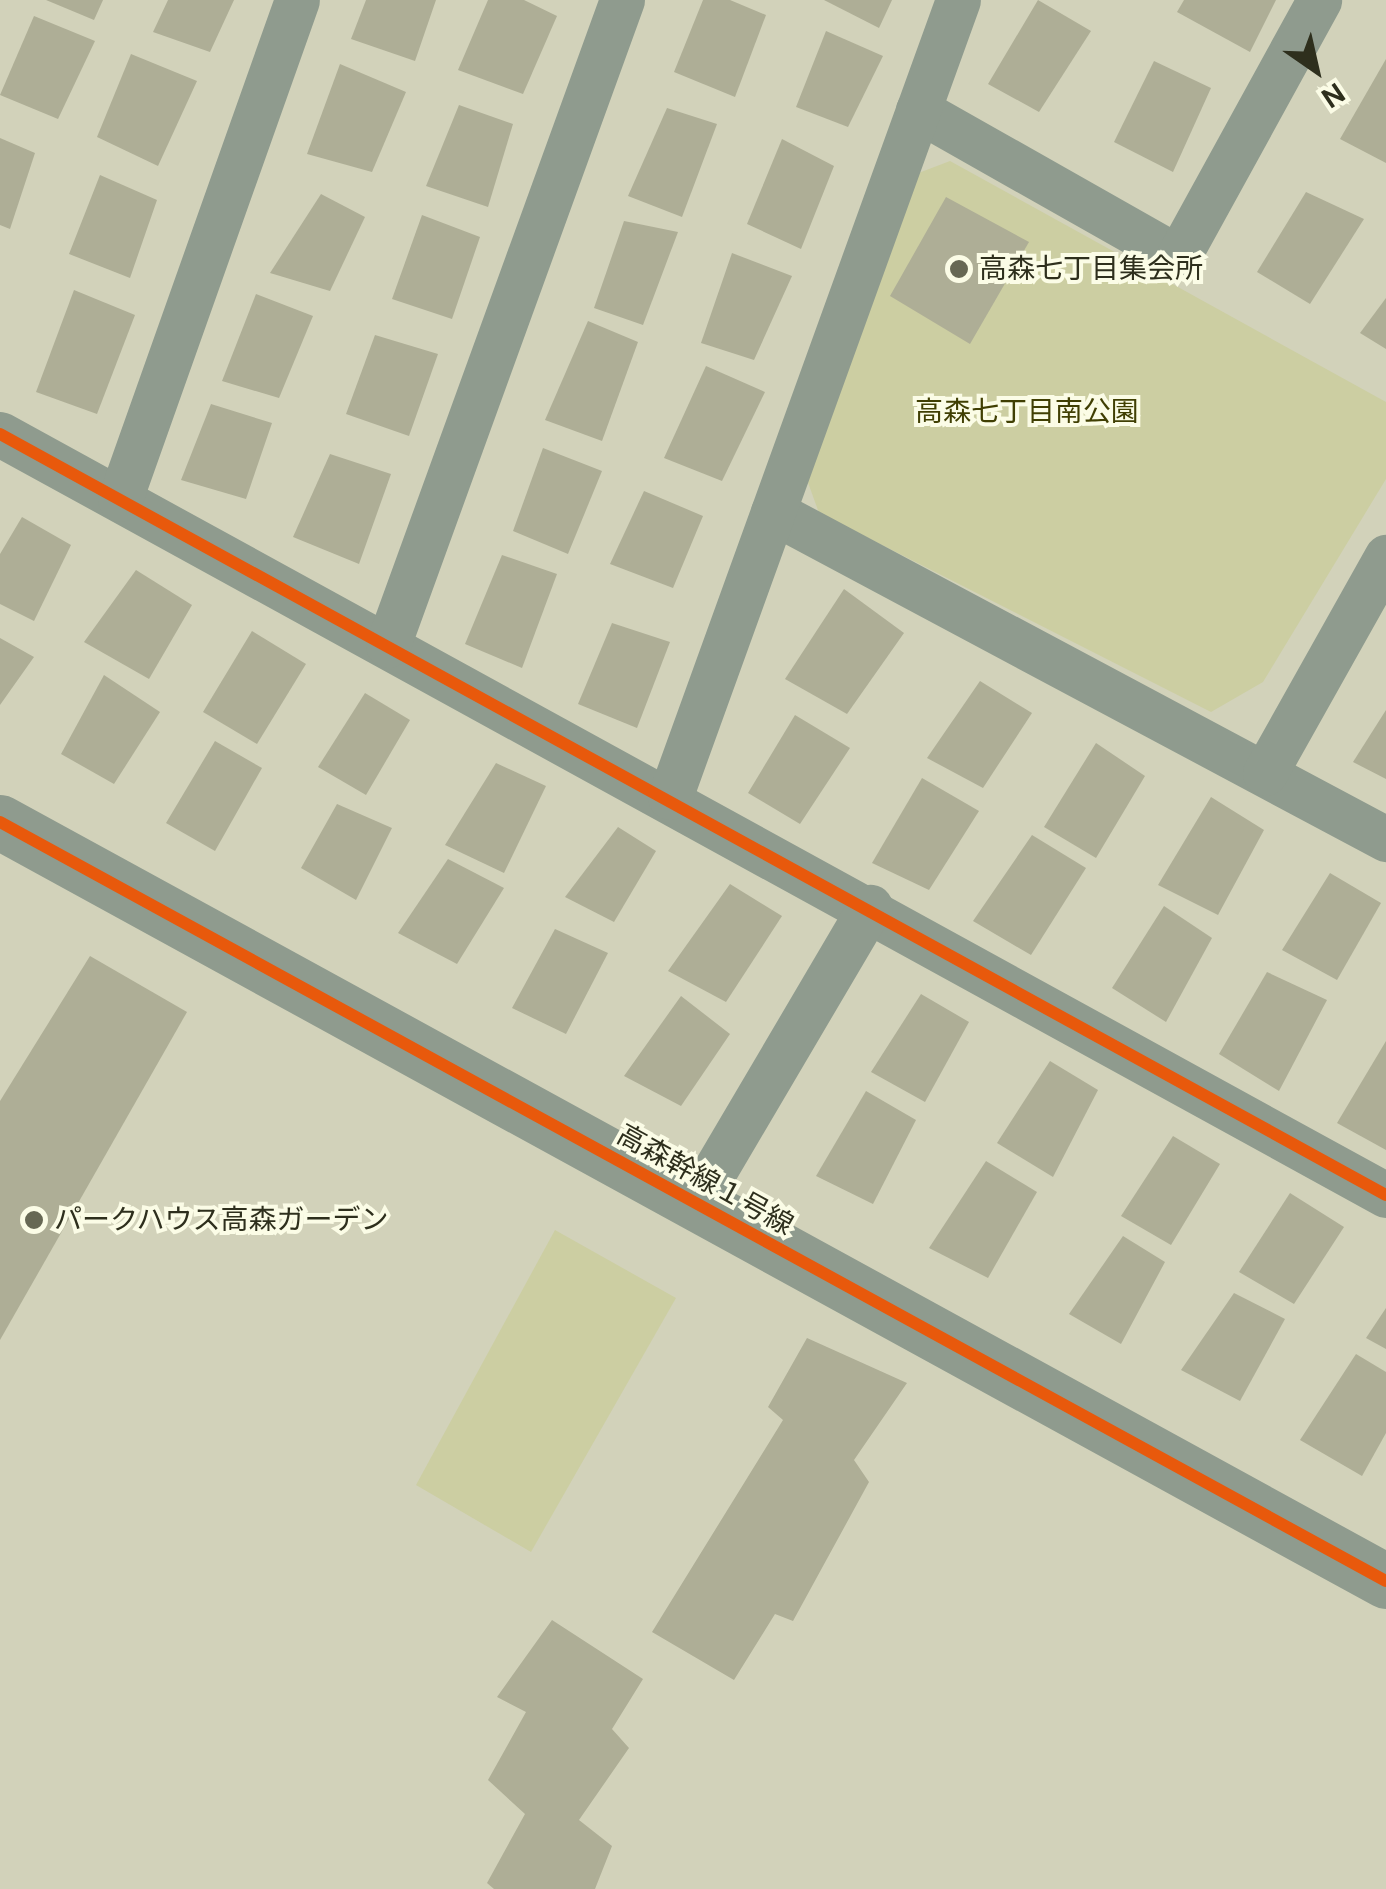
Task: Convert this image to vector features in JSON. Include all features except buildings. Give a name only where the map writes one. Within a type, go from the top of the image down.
[{"type":"street","points":[[120,499],[297,0]]},
{"type":"street","points":[[388,644],[622,0]]},
{"type":"street","points":[[670,797],[958,0]]},
{"type":"street","points":[[918,110],[1178,257],[1319,0]]},
{"type":"street","points":[[0,434],[670,797],[1386,1195]]},
{"type":"street","points":[[773,512],[1386,839]]},
{"type":"street","points":[[1265,773],[1386,557]]},
{"type":"street","name":"高森幹線１号線","points":[[0,822],[1386,1581]]},
{"type":"street","points":[[695,1204],[870,908]]},
{"type":"green space","name":"高森七丁目南公園","points":[[950,161],[1386,402],[1386,479],[1263,682],[1211,712],[819,513],[806,477],[908,177]]},
{"type":"green space","points":[[555,1230],[676,1298],[531,1552],[416,1485]]},
{"type":"cycle path","points":[[0,434],[1386,1195]]},
{"type":"cycle path","points":[[0,822],[1386,1581]]},
{"type":"place","name":"高森七丁目集会所","points":[[959,269]]},
{"type":"place","name":"パークハウス高森ガーデン","points":[[34,1220]]}]
